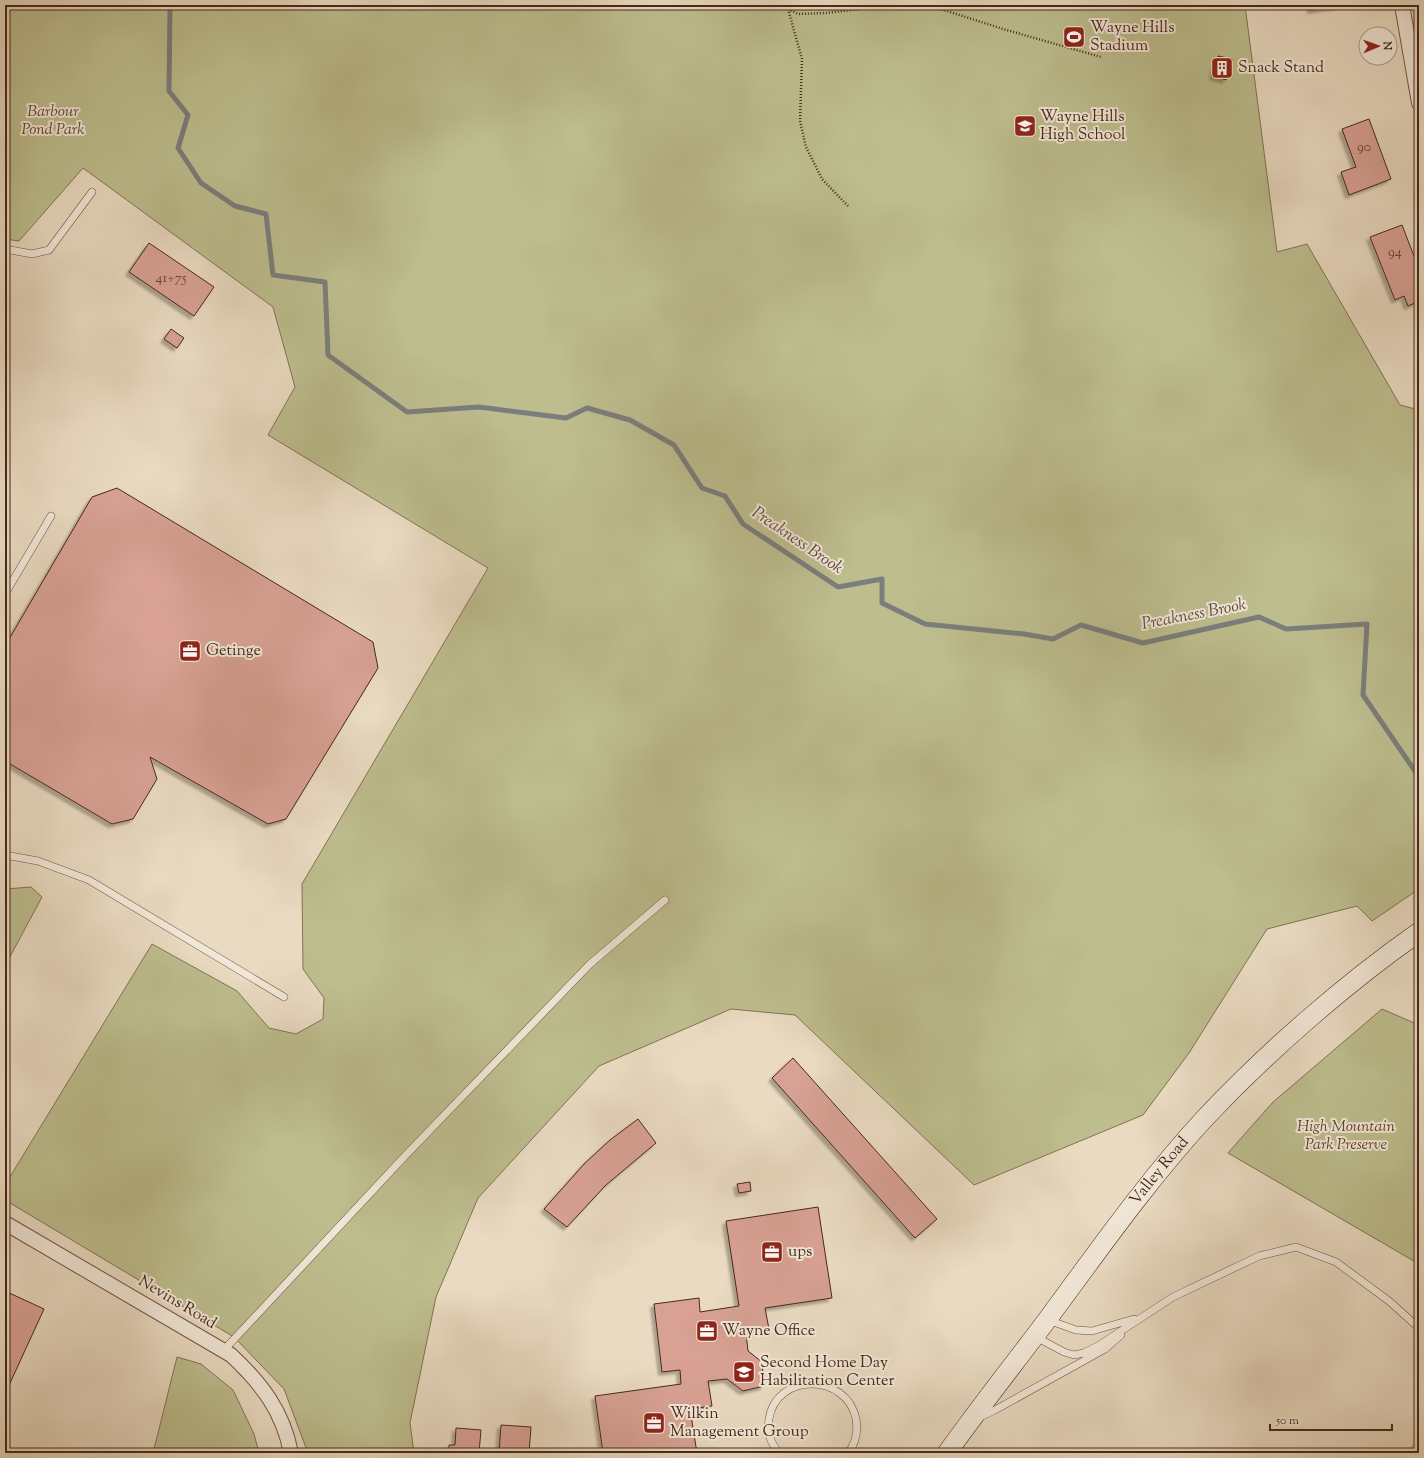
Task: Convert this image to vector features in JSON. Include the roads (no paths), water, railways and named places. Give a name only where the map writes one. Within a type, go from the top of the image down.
[{"type":"main road","name":"Valley Road","points":[[947,1453],[1116,1225],[1160,1169],[1205,1118],[1248,1075],[1304,1024],[1419,932]]},
{"type":"street","points":[[1402,5],[1419,103]]},
{"type":"street","name":"Nevins Road","points":[[5,1223],[223,1351],[253,1376],[274,1406],[288,1438],[291,1453]]},
{"type":"lane","points":[[5,249],[32,254],[49,250],[92,192]]},
{"type":"lane","points":[[5,594],[51,516]]},
{"type":"lane","points":[[5,855],[38,861],[89,880],[284,997]]},
{"type":"lane","points":[[223,1351],[404,1157],[590,964],[665,900]]},
{"type":"lane","points":[[1034,1336],[1064,1352],[1074,1355],[1084,1353],[1098,1346],[1173,1297],[1259,1256],[1296,1247],[1336,1262],[1389,1301],[1419,1328]]},
{"type":"lane","points":[[1047,1320],[1076,1330],[1092,1331],[1142,1316]]},
{"type":"lane","points":[[970,1421],[995,1410],[1105,1349],[1142,1316]]},
{"type":"lane","points":[[779,1453],[773,1445],[768,1431],[772,1407],[781,1395],[788,1390],[805,1384],[830,1386],[842,1394],[853,1407],[857,1431],[850,1450],[858,1453]]},
{"type":"lane","points":[[1412,1453],[1419,1444]]},
{"type":"waterway","name":"Preakness Brook","points":[[170,5],[169,91],[188,115],[178,148],[201,183],[235,206],[266,214],[273,275],[325,282],[328,355],[407,412],[479,407],[566,418],[587,408],[630,420],[674,445],[702,488],[725,496],[743,524],[838,587],[882,579],[882,603],[925,624],[1024,634],[1053,639],[1081,625],[1143,643],[1259,617],[1286,629],[1367,624],[1363,695],[1419,777]]},
{"type":"place","name":"Wayne Hills Stadium","points":[[1074,37]]},
{"type":"place","name":"Snack Stand","points":[[1222,68]]},
{"type":"place","name":"Wayne Hills High School","points":[[1025,126]]},
{"type":"place","name":"Getinge","points":[[190,651]]},
{"type":"place","name":"ups","points":[[772,1252]]},
{"type":"place","name":"Wayne Office","points":[[707,1331]]},
{"type":"place","name":"Second Home Day Habilitation Center","points":[[744,1372]]},
{"type":"place","name":"Wilkin Management Group","points":[[654,1423]]},
{"type":"park label","name":"Barbour Pond Park","points":[[53,121]]},
{"type":"park label","name":"High Mountain Park Preserve","points":[[1346,1136]]}]
